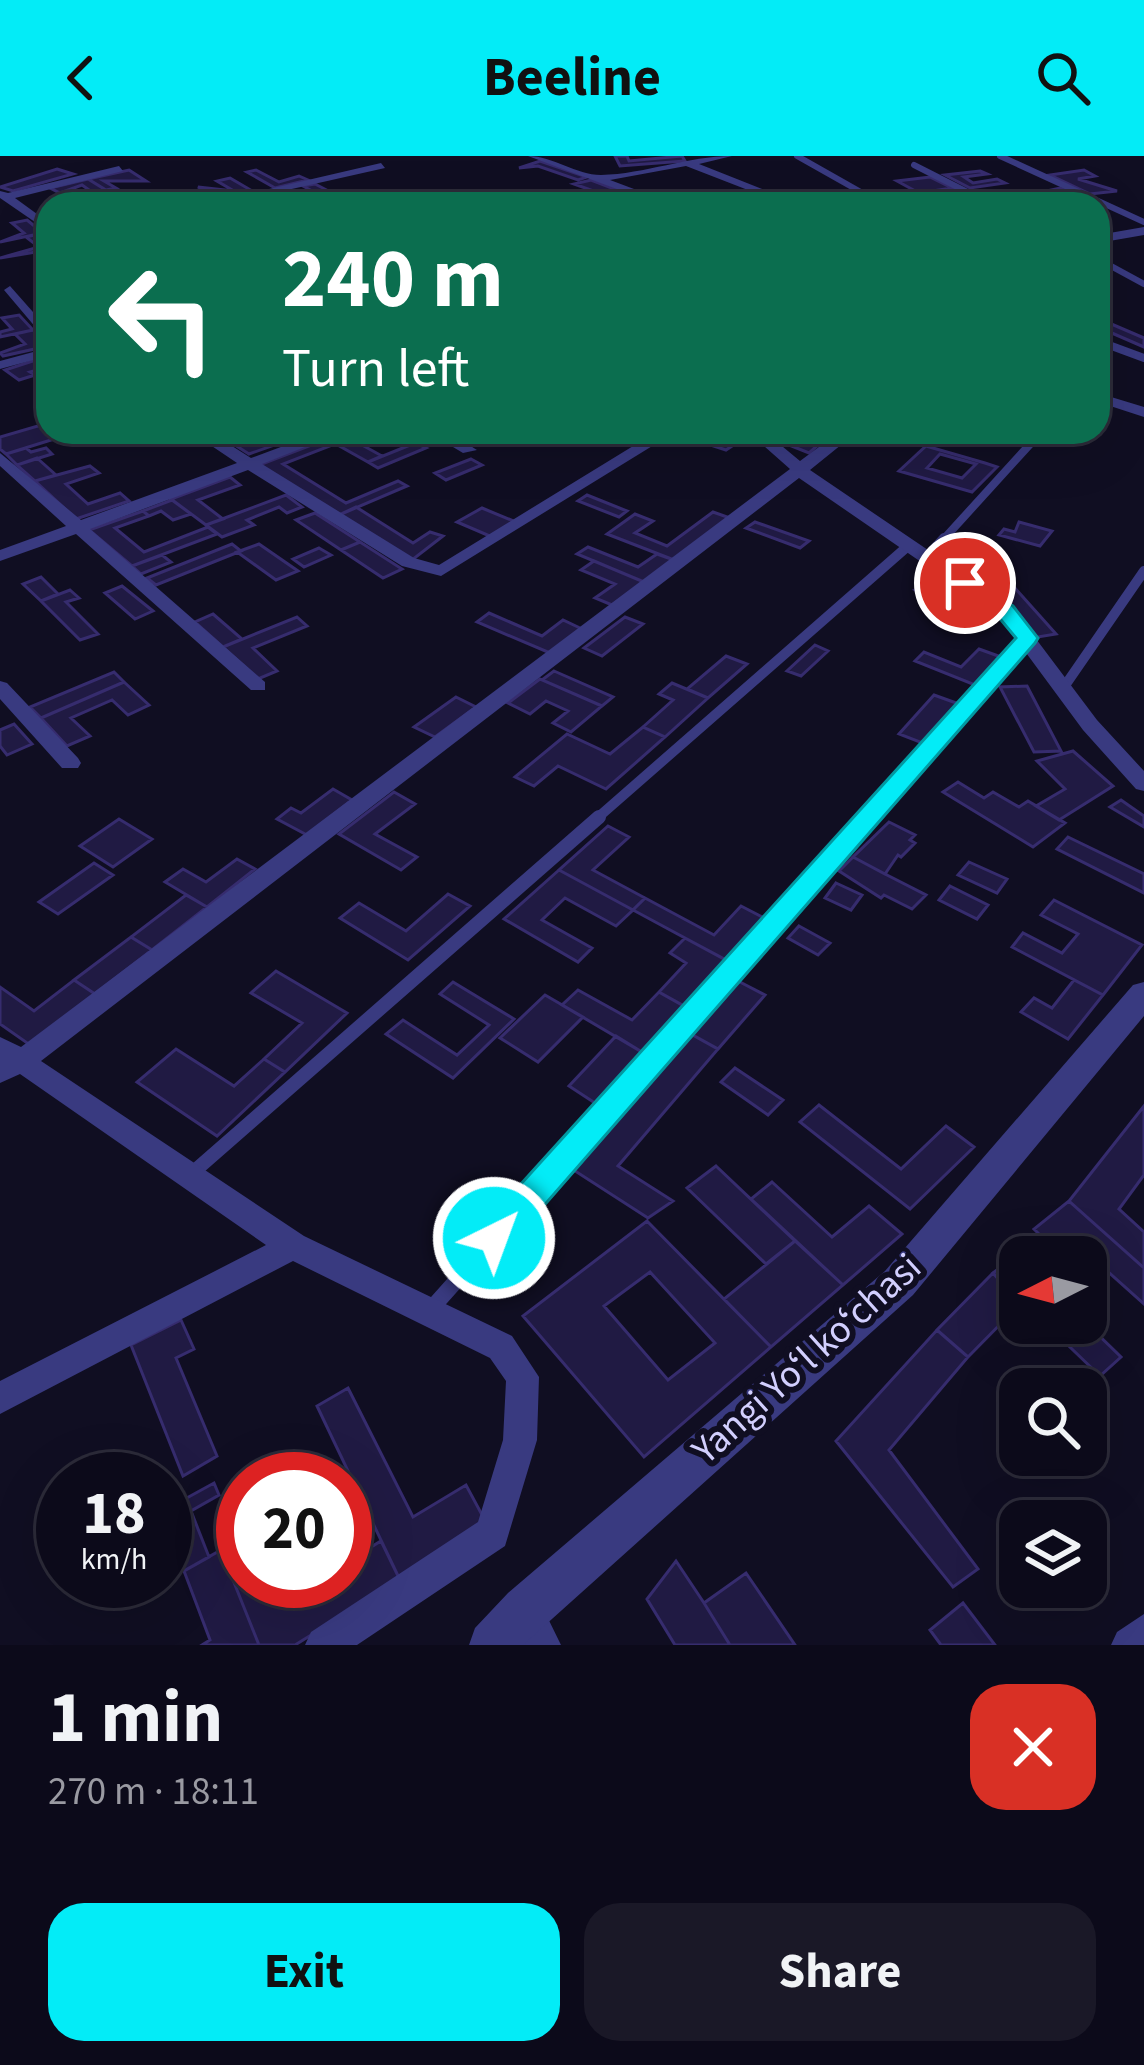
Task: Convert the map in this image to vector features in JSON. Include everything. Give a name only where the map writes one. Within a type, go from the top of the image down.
[{"type":"street","points":[[532,156],[636,192]]},
{"type":"street","points":[[599,178],[727,156]]},
{"type":"street","points":[[688,163],[763,192]]},
{"type":"street","points":[[264,192],[381,166]]},
{"type":"street","points":[[4,195],[119,169]]},
{"type":"street","points":[[4,195],[36,218]]},
{"type":"street","points":[[1110,237],[1144,231]]},
{"type":"street","points":[[10,290],[36,323]]},
{"type":"street","points":[[0,365],[36,355]]},
{"type":"street","points":[[1110,401],[1144,412]]},
{"type":"street","points":[[216,444],[408,562],[441,571],[647,444]]},
{"type":"street","points":[[0,556],[302,444]]},
{"type":"street","points":[[458,444],[469,450]]},
{"type":"street","points":[[771,444],[1005,611],[1090,724],[1144,784]]},
{"type":"street","points":[[324,1645],[492,1533],[520,1440],[524,1377],[501,1347],[431,1309],[293,1246],[8,1060],[834,444]]},
{"type":"street","points":[[0,458],[258,686]]},
{"type":"street","points":[[0,686],[70,763]]},
{"type":"street","name":"Yangi Yoʻl koʻchasi","points":[[492,1645],[533,1627],[899,1283],[1144,994]]},
{"type":"street","points":[[0,1398],[293,1246]]},
{"type":"street","points":[[1130,1645],[1144,1633]]},
{"type":"lane","points":[[797,156],[861,192]]},
{"type":"lane","points":[[1000,156],[1079,192]]},
{"type":"lane","points":[[914,165],[968,192]]},
{"type":"lane","points":[[1110,206],[1144,222]]},
{"type":"lane","points":[[1110,266],[1144,284]]},
{"type":"lane","points":[[1110,345],[1144,358]]},
{"type":"lane","points":[[926,558],[1030,444]]},
{"type":"lane","points":[[189,1175],[908,546]]},
{"type":"lane","points":[[1064,687],[1144,571]]},
{"type":"lane","points":[[431,1309],[1028,638]]},
{"type":"building","points":[[615,156],[627,156],[629,161],[682,156],[685,161],[620,166]]},
{"type":"building","points":[[540,161],[587,177],[578,180],[538,166],[519,168]]},
{"type":"building","points":[[57,169],[73,174],[13,191],[0,187]]},
{"type":"building","points":[[129,170],[146,181],[104,181],[116,188],[106,190],[88,179]]},
{"type":"building","points":[[256,170],[279,182],[299,176],[308,180],[275,188],[247,172]]},
{"type":"building","points":[[1084,170],[1095,176],[1078,179],[1117,191],[1086,192],[1050,175]]},
{"type":"building","points":[[987,174],[964,177],[973,183],[997,179],[1005,183],[970,188],[945,175]]},
{"type":"building","points":[[930,177],[952,188],[917,192],[897,181]]},
{"type":"building","points":[[230,178],[254,192],[206,192],[198,187],[234,191],[217,181]]},
{"type":"building","points":[[88,179],[109,192],[92,192],[82,185],[63,192],[50,188]]},
{"type":"building","points":[[591,180],[622,192],[596,192],[574,184]]},
{"type":"building","points":[[315,184],[330,192],[314,192],[303,186]]},
{"type":"building","points":[[27,220],[36,227],[36,234],[0,242],[24,233],[12,223]]},
{"type":"building","points":[[19,315],[33,330],[0,337],[0,332],[12,329],[2,318]]},
{"type":"building","points":[[1110,323],[1144,338],[1144,347],[1110,332]]},
{"type":"building","points":[[33,330],[36,349],[3,356],[0,353],[25,344],[15,334]]},
{"type":"building","points":[[36,360],[36,370],[30,372],[35,375],[19,380],[5,370]]},
{"type":"building","points":[[36,426],[38,444],[6,454],[0,449],[0,437]]},
{"type":"building","points":[[233,444],[277,444],[249,454]]},
{"type":"building","points":[[314,444],[335,444],[283,464],[346,503],[398,481],[407,486],[339,515],[259,465]]},
{"type":"building","points":[[336,444],[360,444],[382,456],[368,462]]},
{"type":"building","points":[[413,444],[426,448],[378,468],[368,462]]},
{"type":"building","points":[[786,444],[819,444],[809,453]]},
{"type":"building","points":[[926,446],[997,467],[972,492],[899,471]],"holes":[[[940,454],[976,464],[962,478],[927,468]]]},
{"type":"building","points":[[26,448],[31,452],[46,448],[52,454],[17,465],[6,454]]},
{"type":"building","points":[[37,458],[56,475],[35,481],[17,465]]},
{"type":"building","points":[[471,459],[482,465],[446,480],[435,473]]},
{"type":"building","points":[[90,466],[99,473],[66,484],[88,504],[120,493],[129,501],[76,519],[35,481]]},
{"type":"building","points":[[230,477],[240,485],[198,500],[223,519],[206,525],[171,499]]},
{"type":"building","points":[[286,495],[302,507],[287,513],[279,507],[247,520],[254,525],[222,537],[206,525]]},
{"type":"building","points":[[587,495],[627,511],[619,517],[578,501]]},
{"type":"building","points":[[172,500],[191,514],[173,520],[161,511],[149,516],[143,511]]},
{"type":"building","points":[[356,507],[413,543],[430,532],[443,536],[412,560],[339,515]]},
{"type":"building","points":[[482,508],[516,522],[492,537],[457,522]]},
{"type":"building","points":[[143,511],[149,516],[115,528],[144,552],[208,527],[217,534],[132,566],[89,530]]},
{"type":"building","points":[[713,512],[730,518],[674,560],[607,534],[635,514],[653,521],[635,533],[667,546]]},
{"type":"building","points":[[315,513],[360,542],[341,550],[296,520]]},
{"type":"building","points":[[755,522],[809,541],[800,548],[746,528]]},
{"type":"building","points":[[1019,522],[1052,531],[1040,546],[999,535],[1004,529],[1015,532]]},
{"type":"building","points":[[360,542],[402,569],[383,578],[341,550]]},
{"type":"building","points":[[232,544],[241,551],[156,585],[147,578]]},
{"type":"building","points":[[259,544],[298,571],[276,580],[237,552]]},
{"type":"building","points":[[588,547],[638,567],[657,554],[674,560],[644,582],[577,554]]},
{"type":"building","points":[[319,548],[331,555],[304,567],[293,559]]},
{"type":"building","points":[[162,555],[171,562],[141,574],[132,566]]},
{"type":"building","points":[[594,561],[644,582],[612,605],[595,598],[615,584],[581,570]]},
{"type":"building","points":[[41,577],[58,594],[41,601],[23,584]]},
{"type":"building","points":[[933,582],[989,617],[971,625],[915,590]]},
{"type":"building","points":[[122,586],[153,611],[135,619],[105,593]]},
{"type":"building","points":[[1014,587],[1056,634],[1032,638],[1002,604]]},
{"type":"building","points":[[70,590],[79,598],[66,602],[98,634],[80,640],[41,601]]},
{"type":"building","points":[[489,613],[542,636],[563,620],[582,629],[550,653],[477,622]]},
{"type":"building","points":[[213,614],[242,639],[223,647],[195,622]]},
{"type":"building","points":[[297,617],[307,626],[253,648],[277,671],[258,679],[223,647]]},
{"type":"building","points":[[625,617],[643,624],[602,656],[584,648]]},
{"type":"building","points":[[815,645],[828,651],[801,676],[787,671]]},
{"type":"building","points":[[979,649],[1001,657],[975,685],[915,661],[924,652],[961,667]]},
{"type":"building","points":[[726,656],[747,664],[708,698],[687,689]]},
{"type":"building","points":[[554,671],[613,697],[602,706],[542,680]]},
{"type":"building","points":[[114,672],[124,682],[41,718],[30,707]]},
{"type":"building","points":[[540,679],[602,706],[571,732],[553,723],[568,711],[546,701],[530,714],[508,703]]},
{"type":"building","points":[[124,682],[149,705],[128,715],[112,700],[71,718],[90,736],[67,746],[41,718]]},
{"type":"building","points":[[672,683],[708,698],[665,737],[643,727],[673,700],[659,694]]},
{"type":"building","points":[[1027,686],[1061,751],[1034,752],[1000,687]]},
{"type":"building","points":[[934,695],[959,704],[925,744],[899,734]]},
{"type":"building","points":[[456,697],[476,707],[435,737],[414,727]]},
{"type":"building","points":[[14,724],[32,744],[7,755],[0,746],[0,730]]},
{"type":"building","points":[[643,727],[665,737],[606,789],[558,766],[534,786],[515,777],[567,734],[610,754]]},
{"type":"building","points":[[1073,751],[1113,786],[1059,820],[1036,806],[1065,789],[1037,761]]},
{"type":"building","points":[[958,782],[984,798],[993,792],[1019,807],[1028,801],[1065,823],[1033,847],[943,792]]},
{"type":"building","points":[[333,789],[352,800],[307,835],[277,819],[291,808],[301,813]]},
{"type":"building","points":[[394,792],[415,804],[375,834],[417,857],[401,870],[339,834]]},
{"type":"building","points":[[1121,800],[1144,816],[1144,827],[1110,807]]},
{"type":"building","points":[[119,819],[152,839],[113,867],[80,846]]},
{"type":"building","points":[[889,822],[915,835],[910,840],[915,843],[898,855],[885,874],[853,857]]},
{"type":"building","points":[[608,826],[629,837],[593,870],[645,898],[633,910],[559,870]]},
{"type":"building","points":[[1068,837],[1144,874],[1144,893],[1057,849]]},
{"type":"building","points":[[853,857],[926,895],[912,909],[884,895],[881,898],[839,871]]},
{"type":"building","points":[[237,859],[255,869],[207,907],[165,882],[183,869],[206,882]]},
{"type":"building","points":[[969,862],[1007,879],[997,893],[958,875]]},
{"type":"building","points":[[94,863],[113,875],[58,914],[39,902]]},
{"type":"building","points":[[559,870],[633,910],[616,926],[565,898],[542,920],[592,948],[578,962],[504,919]]},
{"type":"building","points":[[836,883],[862,895],[851,910],[825,898]]},
{"type":"building","points":[[950,886],[988,905],[977,919],[939,900]]},
{"type":"building","points":[[448,894],[470,906],[408,960],[340,918],[359,903],[406,931]]},
{"type":"building","points":[[186,895],[207,907],[152,950],[131,937]]},
{"type":"building","points":[[645,898],[714,935],[741,906],[764,918],[726,960],[633,910]]},
{"type":"building","points":[[1054,900],[1142,945],[1103,995],[1012,947],[1023,933],[1062,953],[1078,934],[1041,915]]},
{"type":"building","points":[[799,926],[830,943],[818,955],[788,938]]},
{"type":"building","points":[[131,937],[152,950],[95,994],[74,980]]},
{"type":"building","points":[[685,938],[726,960],[684,1006],[659,992],[686,963],[670,953]]},
{"type":"building","points":[[276,971],[347,1013],[285,1072],[264,1059],[302,1023],[251,993]]},
{"type":"building","points":[[74,980],[95,994],[30,1045],[0,1024],[0,987],[34,1011]]},
{"type":"building","points":[[1074,980],[1103,995],[1068,1039],[1021,1012],[1034,998],[1052,1008]]},
{"type":"building","points":[[738,981],[765,995],[718,1049],[691,1034]]},
{"type":"building","points":[[453,982],[514,1019],[453,1078],[386,1034],[403,1020],[457,1055],[489,1025],[440,994]]},
{"type":"building","points":[[578,990],[632,1020],[659,992],[684,1006],[642,1052],[562,1005]]},
{"type":"building","points":[[545,995],[583,1017],[538,1062],[500,1038]]},
{"type":"building","points":[[691,1034],[718,1049],[618,1166],[673,1201],[648,1218],[572,1169]]},
{"type":"building","points":[[616,1036],[642,1052],[595,1103],[569,1086]]},
{"type":"building","points":[[176,1049],[234,1086],[264,1059],[285,1072],[217,1136],[137,1082]]},
{"type":"building","points":[[735,1068],[783,1100],[768,1115],[721,1082]]},
{"type":"building","points":[[819,1105],[901,1169],[946,1126],[974,1147],[910,1209],[800,1122]]},
{"type":"building","points":[[1144,1106],[1144,1175],[1119,1209],[1144,1232],[1144,1268],[1069,1201]]},
{"type":"building","points":[[716,1166],[795,1241],[766,1264],[687,1188]]},
{"type":"building","points":[[772,1182],[832,1237],[869,1206],[902,1234],[843,1285],[751,1199]]},
{"type":"building","points":[[1069,1201],[1144,1268],[1144,1304],[1107,1271],[1107,1236],[1041,1236],[1034,1229]]},
{"type":"building","points":[[647,1221],[771,1347],[644,1457],[523,1316]],"holes":[[[650,1272],[715,1343],[668,1380],[604,1306]]]},
{"type":"building","points":[[795,1241],[843,1285],[771,1347],[724,1299]]},
{"type":"building","points":[[993,1273],[999,1280],[999,1325],[968,1357],[937,1330]]},
{"type":"building","points":[[181,1320],[194,1349],[176,1358],[216,1457],[192,1471],[192,1452],[173,1452],[131,1345]]},
{"type":"building","points":[[937,1330],[968,1357],[889,1450],[978,1569],[953,1587],[836,1441]]},
{"type":"building","points":[[1107,1343],[1121,1357],[1107,1370],[1092,1368],[1067,1344]]},
{"type":"building","points":[[348,1388],[413,1517],[466,1485],[488,1526],[400,1580],[372,1521],[372,1452],[339,1452],[317,1406]]},
{"type":"building","points":[[214,1483],[216,1497],[192,1510],[192,1495]]},
{"type":"building","points":[[192,1514],[209,1557],[192,1567]]},
{"type":"building","points":[[381,1541],[400,1580],[372,1597],[372,1546]]},
{"type":"building","points":[[216,1553],[216,1608],[244,1608],[259,1645],[202,1645],[210,1640],[192,1592],[192,1566]]},
{"type":"building","points":[[676,1561],[730,1645],[675,1645],[647,1599]]},
{"type":"building","points":[[746,1573],[795,1645],[730,1645],[704,1603]]},
{"type":"building","points":[[963,1603],[995,1645],[941,1645],[930,1630]]},
{"type":"building","points":[[244,1608],[355,1608],[295,1645],[259,1645]]},
{"type":"route","points":[[494,1238],[1028,638],[1005,611],[965,583]]}]
